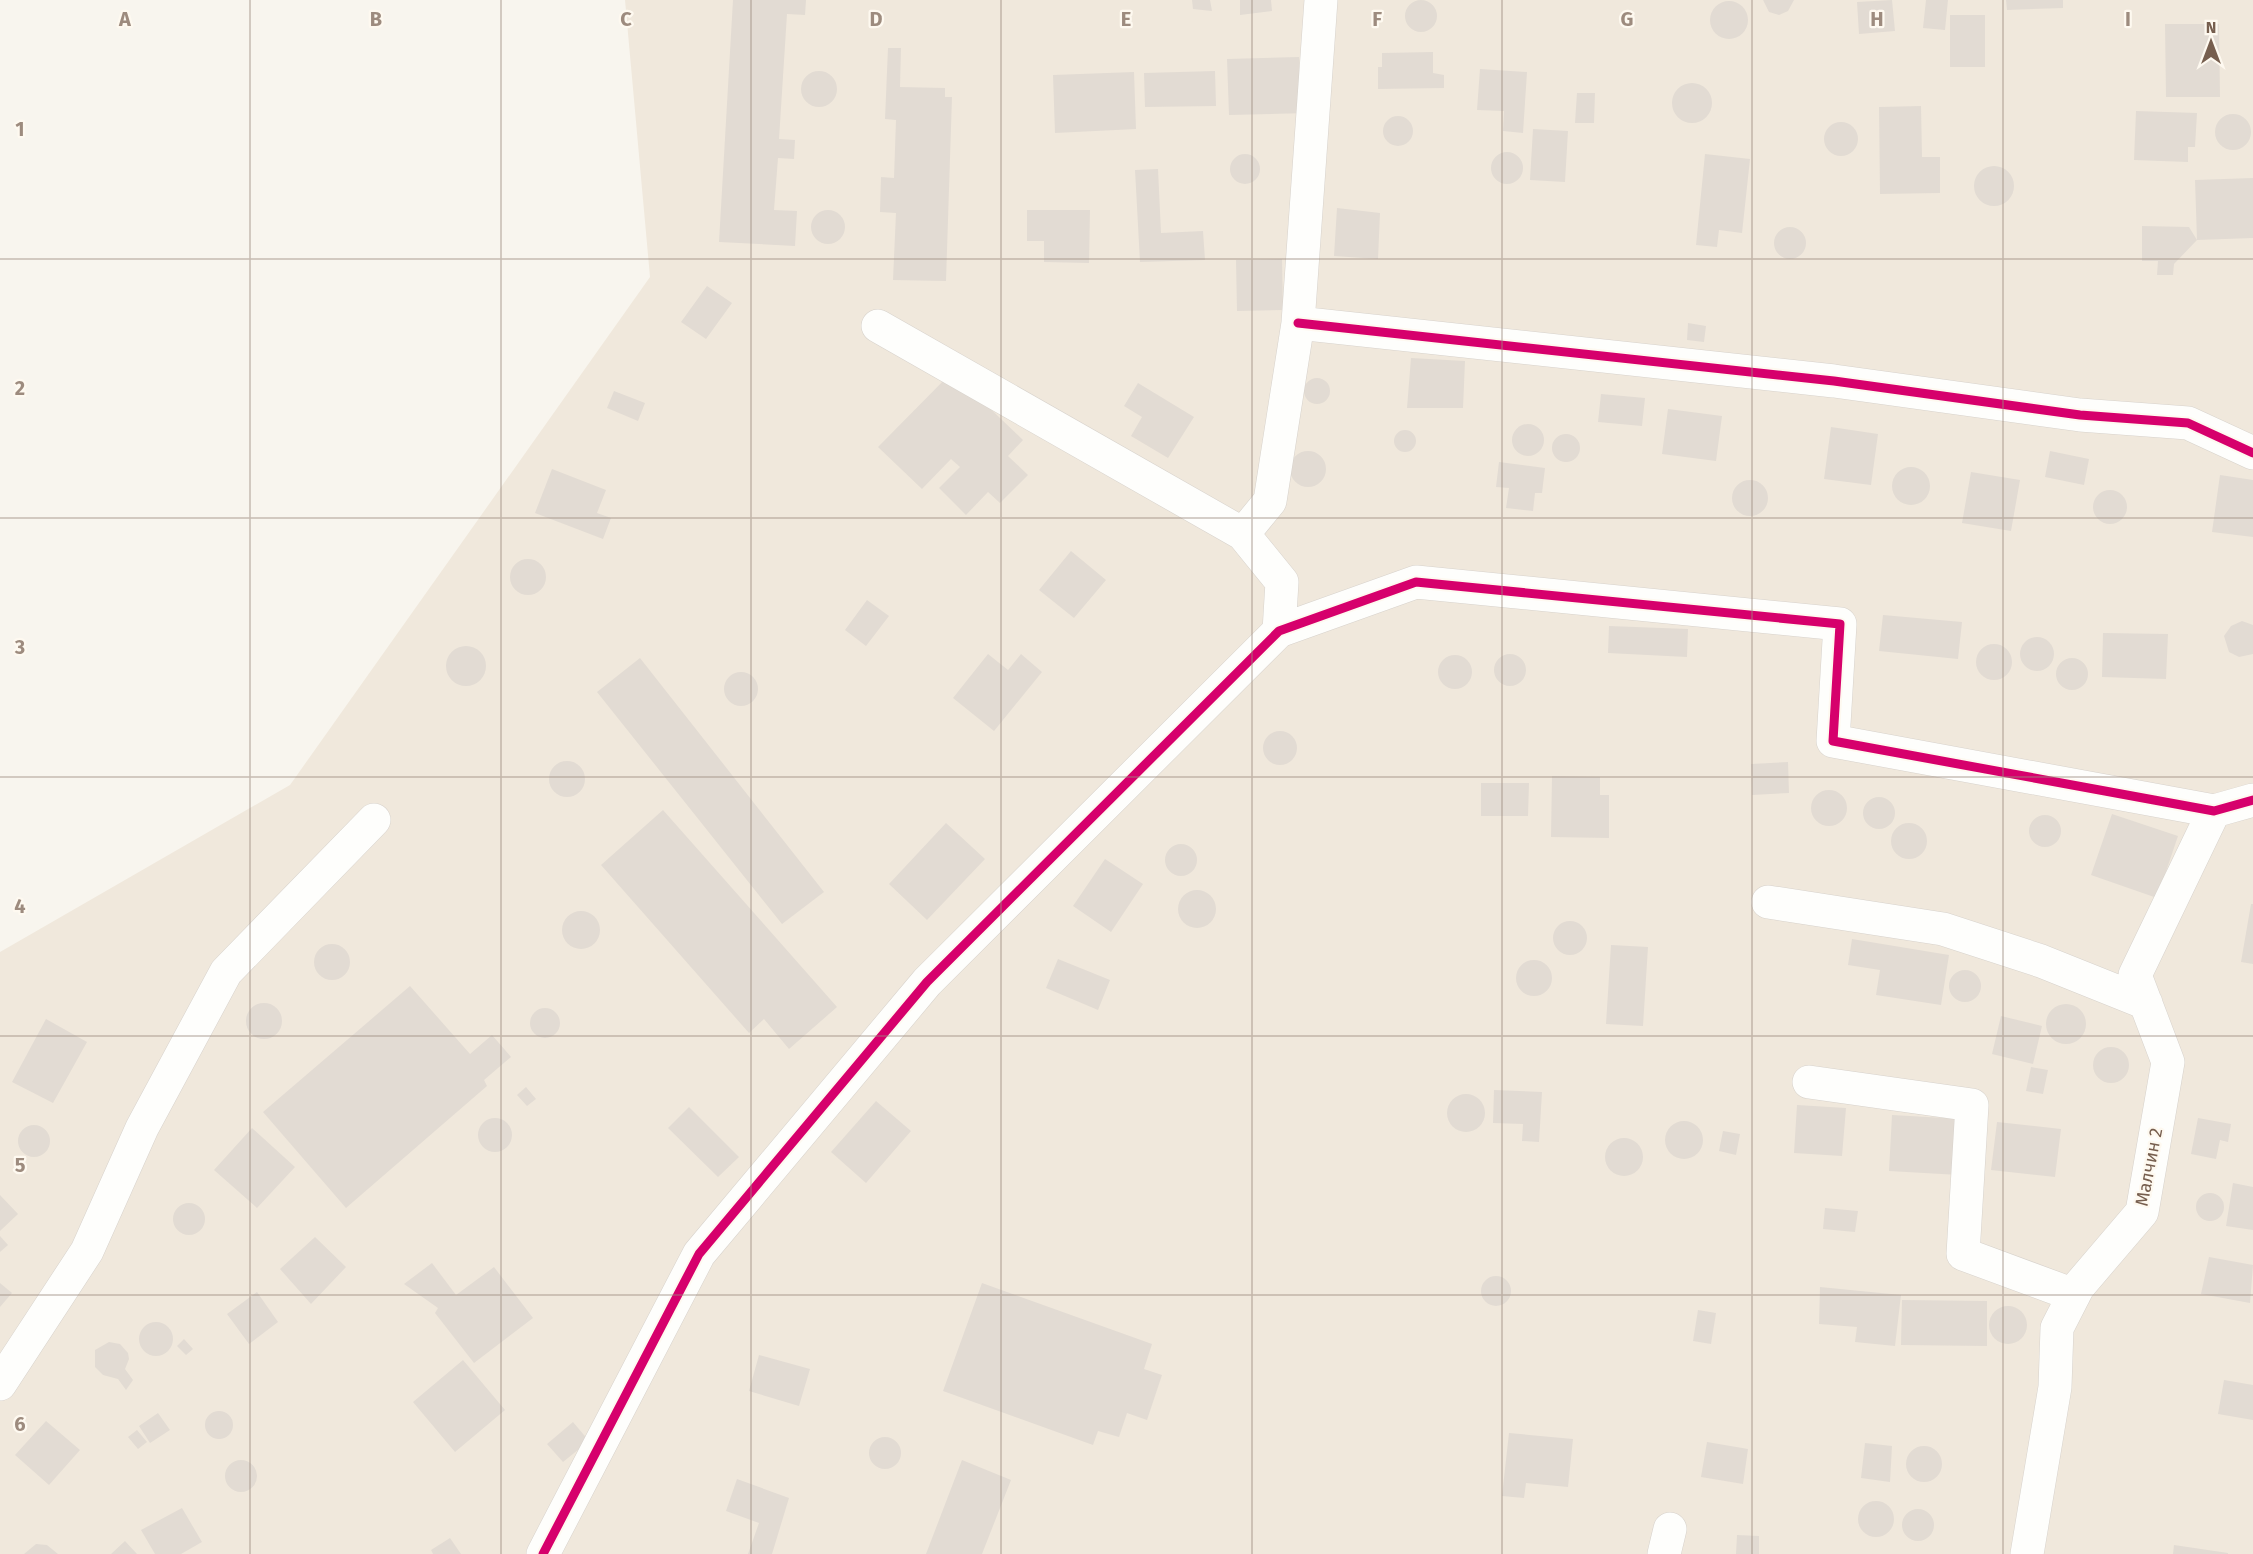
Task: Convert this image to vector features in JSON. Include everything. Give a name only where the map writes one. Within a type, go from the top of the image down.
[{"type":"street","points":[[1243,534],[1270,501],[1298,323],[1321,0]]},
{"type":"street","points":[[1298,323],[1834,381],[2080,415],[2188,423],[2253,453]]},
{"type":"street","points":[[878,326],[1243,534],[1282,582],[1279,631]]},
{"type":"street","points":[[543,1554],[699,1254],[927,982],[1279,631],[1416,582],[1840,624],[1833,741],[2214,811],[2253,800]]},
{"type":"street","name":"Малчин 2","points":[[2027,1554],[2055,1386],[2057,1328],[2074,1295],[2142,1212],[2168,1062],[2135,975],[2214,811]]},
{"type":"street","points":[[0,1384],[87,1251],[142,1128],[226,972],[374,820]]},
{"type":"street","points":[[1768,902],[1943,929],[2041,961],[2146,1003]]},
{"type":"street","points":[[1809,1082],[1972,1105],[1963,1254],[2074,1295]]},
{"type":"shaded area","points":[[625,0],[2253,0],[2253,1554],[0,1554],[0,952],[290,785],[650,277]]},
{"type":"building","points":[[733,0],[806,0],[805,15],[787,14],[779,139],[795,140],[794,159],[778,158],[774,210],[797,211],[795,246],[719,242]]},
{"type":"building","points":[[1192,0],[1210,0],[1212,11],[1193,9]]},
{"type":"building","points":[[1240,0],[1271,0],[1272,11],[1240,15]]},
{"type":"building","points":[[1421,0],[1432,5],[1437,16],[1432,27],[1421,32],[1410,27],[1405,16],[1410,5]]},
{"type":"building","points":[[1763,0],[1794,0],[1788,11],[1779,15],[1769,12]]},
{"type":"building","points":[[1892,0],[1895,31],[1859,34],[1857,2]]},
{"type":"building","points":[[1926,0],[1948,0],[1945,30],[1923,28]]},
{"type":"building","points":[[2006,0],[2063,0],[2063,8],[2007,10]]},
{"type":"building","points":[[1729,1],[1736,2],[1742,7],[1747,13],[1747,27],[1742,33],[1736,38],[1729,39],[1722,38],[1716,33],[1711,27],[1710,20],[1711,13],[1716,7],[1722,2]]},
{"type":"building","points":[[1950,15],[1985,15],[1985,67],[1950,67]]},
{"type":"building","points":[[2165,24],[2219,24],[2220,97],[2166,97]]},
{"type":"building","points":[[888,48],[901,48],[900,87],[945,88],[945,97],[952,97],[946,281],[893,280],[896,213],[880,212],[881,177],[894,178],[896,120],[885,119]]},
{"type":"building","points":[[1433,52],[1433,73],[1444,75],[1444,88],[1378,89],[1378,67],[1382,67],[1382,53]]},
{"type":"building","points":[[1299,57],[1299,79],[1308,113],[1229,115],[1227,59]]},
{"type":"building","points":[[1480,69],[1527,72],[1523,133],[1503,131],[1504,111],[1477,110]]},
{"type":"building","points":[[819,71],[832,76],[837,89],[832,102],[819,107],[806,102],[801,89],[806,76]]},
{"type":"building","points":[[1215,71],[1216,106],[1145,107],[1144,73]]},
{"type":"building","points":[[1134,72],[1136,129],[1055,133],[1053,75]]},
{"type":"building","points":[[1692,83],[1700,84],[1706,89],[1711,95],[1711,111],[1706,117],[1700,122],[1692,123],[1684,122],[1678,117],[1673,111],[1672,103],[1673,95],[1678,89],[1684,84]]},
{"type":"building","points":[[1577,93],[1595,93],[1594,123],[1575,123]]},
{"type":"building","points":[[1921,106],[1922,157],[1940,157],[1940,193],[1880,194],[1879,107]]},
{"type":"building","points":[[2136,111],[2197,113],[2195,147],[2188,147],[2188,162],[2134,160]]},
{"type":"building","points":[[2233,114],[2245,120],[2251,132],[2245,144],[2233,150],[2221,144],[2215,132],[2221,120]]},
{"type":"building","points":[[1398,116],[1409,120],[1413,131],[1409,142],[1398,146],[1387,142],[1383,131],[1387,120]]},
{"type":"building","points":[[1841,122],[1853,127],[1858,139],[1853,151],[1841,156],[1829,151],[1824,139],[1829,127]]},
{"type":"building","points":[[1533,129],[1568,131],[1565,182],[1530,180]]},
{"type":"building","points":[[1507,152],[1518,157],[1523,168],[1518,179],[1507,184],[1496,179],[1491,168],[1496,157]]},
{"type":"building","points":[[1245,154],[1256,158],[1260,169],[1256,180],[1245,184],[1234,180],[1230,169],[1234,158]]},
{"type":"building","points":[[1705,154],[1750,159],[1742,233],[1719,230],[1717,247],[1696,245]]},
{"type":"building","points":[[1994,166],[2002,167],[2008,172],[2013,178],[2013,194],[2008,200],[2002,205],[1994,206],[1986,205],[1980,200],[1975,194],[1974,186],[1975,178],[1980,172],[1986,167]]},
{"type":"building","points":[[1158,169],[1161,233],[1203,231],[1205,260],[1140,262],[1135,170]]},
{"type":"building","points":[[2253,178],[2253,238],[2197,240],[2195,180]]},
{"type":"building","points":[[1337,208],[1380,213],[1378,259],[1334,256]]},
{"type":"building","points":[[828,210],[840,215],[845,227],[840,239],[828,244],[816,239],[811,227],[816,215]]},
{"type":"building","points":[[1027,210],[1090,210],[1089,263],[1044,262],[1044,241],[1027,241]]},
{"type":"building","points":[[2142,226],[2189,227],[2197,240],[2174,264],[2173,275],[2157,275],[2158,261],[2142,261]]},
{"type":"building","points":[[1790,227],[1802,231],[1806,243],[1802,255],[1790,259],[1778,255],[1774,243],[1778,231]]},
{"type":"building","points":[[1282,259],[1283,310],[1237,311],[1236,260]]},
{"type":"building","points":[[707,286],[732,303],[706,339],[681,322]]},
{"type":"building","points":[[1688,323],[1706,326],[1704,342],[1687,340]]},
{"type":"building","points":[[1411,358],[1465,361],[1463,408],[1407,408]]},
{"type":"building","points":[[952,372],[1023,440],[1008,456],[1028,475],[1000,503],[988,492],[966,515],[939,488],[960,467],[951,459],[922,489],[878,447]]},
{"type":"building","points":[[1317,378],[1326,382],[1330,391],[1326,400],[1317,404],[1308,400],[1304,391],[1308,382]]},
{"type":"building","points":[[1138,383],[1194,417],[1168,458],[1131,436],[1142,417],[1124,406]]},
{"type":"building","points":[[614,391],[645,403],[638,421],[607,408]]},
{"type":"building","points":[[1601,394],[1645,398],[1642,426],[1598,422]]},
{"type":"building","points":[[1668,409],[1722,416],[1716,461],[1662,454]]},
{"type":"building","points":[[1528,424],[1539,429],[1544,440],[1539,451],[1528,456],[1517,451],[1512,440],[1517,429]]},
{"type":"building","points":[[1831,427],[1878,434],[1871,485],[1824,479]]},
{"type":"building","points":[[1405,430],[1413,433],[1416,441],[1413,449],[1405,452],[1397,449],[1394,441],[1397,433]]},
{"type":"building","points":[[1566,434],[1576,438],[1580,448],[1576,458],[1566,462],[1556,458],[1552,448],[1556,438]]},
{"type":"building","points":[[1308,451],[1320,457],[1326,469],[1320,481],[1308,487],[1296,481],[1290,469],[1296,457]]},
{"type":"building","points":[[2050,451],[2089,459],[2084,485],[2045,477]]},
{"type":"building","points":[[1499,462],[1545,468],[1542,493],[1535,493],[1533,511],[1506,508],[1509,488],[1496,487]]},
{"type":"building","points":[[1911,467],[1924,473],[1930,486],[1924,499],[1911,505],[1898,499],[1892,486],[1898,473]]},
{"type":"building","points":[[552,469],[606,490],[597,513],[611,518],[603,539],[535,513]]},
{"type":"building","points":[[1971,472],[2020,480],[2011,531],[1962,523]]},
{"type":"building","points":[[2220,475],[2253,480],[2253,537],[2212,532]]},
{"type":"building","points":[[1750,480],[1763,485],[1768,498],[1763,511],[1750,516],[1737,511],[1732,498],[1737,485]]},
{"type":"building","points":[[2110,490],[2122,495],[2127,507],[2122,519],[2110,524],[2098,519],[2093,507],[2098,495]]},
{"type":"building","points":[[1071,551],[1106,580],[1074,618],[1039,590]]},
{"type":"building","points":[[528,559],[541,564],[546,577],[541,590],[528,595],[515,590],[510,577],[515,564]]},
{"type":"building","points":[[867,600],[889,616],[866,646],[845,630]]},
{"type":"building","points":[[1883,615],[1962,622],[1958,659],[1879,651]]},
{"type":"building","points":[[2242,621],[2253,625],[2253,654],[2239,657],[2229,652],[2224,636],[2231,626]]},
{"type":"building","points":[[1609,626],[1688,629],[1687,657],[1608,653]]},
{"type":"building","points":[[2103,633],[2168,634],[2166,679],[2102,677]]},
{"type":"building","points":[[2037,637],[2049,642],[2054,654],[2049,666],[2037,671],[2025,666],[2020,654],[2025,642]]},
{"type":"building","points":[[1994,644],[2007,649],[2012,662],[2007,675],[1994,680],[1981,675],[1976,662],[1981,649]]},
{"type":"building","points":[[466,646],[474,647],[480,652],[485,658],[485,674],[480,680],[474,685],[466,686],[458,685],[452,680],[447,674],[446,666],[447,658],[452,652],[458,647]]},
{"type":"building","points":[[988,654],[1008,670],[1021,654],[1042,672],[994,731],[953,698]]},
{"type":"building","points":[[1510,654],[1522,658],[1526,670],[1522,682],[1510,686],[1498,682],[1494,670],[1498,658]]},
{"type":"building","points":[[1455,655],[1467,660],[1472,672],[1467,684],[1455,689],[1443,684],[1438,672],[1443,660]]},
{"type":"building","points":[[640,658],[824,892],[782,924],[597,692]]},
{"type":"building","points":[[2072,658],[2084,662],[2088,674],[2084,686],[2072,690],[2060,686],[2056,674],[2060,662]]},
{"type":"building","points":[[741,672],[753,677],[758,689],[753,701],[741,706],[729,701],[724,689],[729,677]]},
{"type":"building","points":[[1280,731],[1292,736],[1297,748],[1292,760],[1280,765],[1268,760],[1263,748],[1268,736]]},
{"type":"building","points":[[567,761],[580,766],[585,779],[580,792],[567,797],[554,792],[549,779],[554,766]]},
{"type":"building","points":[[1788,762],[1789,793],[1752,795],[1751,764]]},
{"type":"building","points":[[1552,776],[1600,777],[1600,795],[1609,795],[1609,838],[1551,837]]},
{"type":"building","points":[[1481,783],[1529,783],[1528,816],[1481,816]]},
{"type":"building","points":[[1829,790],[1842,795],[1847,808],[1842,821],[1829,826],[1816,821],[1811,808],[1816,795]]},
{"type":"building","points":[[1879,797],[1890,802],[1895,813],[1890,824],[1879,829],[1868,824],[1863,813],[1868,802]]},
{"type":"building","points":[[663,810],[837,1007],[789,1049],[764,1019],[749,1033],[601,865]]},
{"type":"building","points":[[2112,814],[2178,836],[2157,898],[2091,875]]},
{"type":"building","points":[[2045,815],[2056,820],[2061,831],[2056,842],[2045,847],[2034,842],[2029,831],[2034,820]]},
{"type":"building","points":[[946,823],[985,859],[927,920],[889,884]]},
{"type":"building","points":[[1909,823],[1922,828],[1927,841],[1922,854],[1909,859],[1896,854],[1891,841],[1896,828]]},
{"type":"building","points":[[1181,844],[1193,848],[1197,860],[1193,872],[1181,876],[1169,872],[1165,860],[1169,848]]},
{"type":"building","points":[[1105,859],[1143,884],[1111,932],[1073,906]]},
{"type":"building","points":[[1197,890],[1210,896],[1216,909],[1210,922],[1197,928],[1184,922],[1178,909],[1184,896]]},
{"type":"building","points":[[2251,904],[2253,904],[2253,964],[2241,962]]},
{"type":"building","points":[[581,911],[594,917],[600,930],[594,943],[581,949],[568,943],[562,930],[568,917]]},
{"type":"building","points":[[1570,921],[1582,926],[1587,938],[1582,950],[1570,955],[1558,950],[1553,938],[1558,926]]},
{"type":"building","points":[[1852,939],[1949,955],[1941,1005],[1876,995],[1880,970],[1848,965]]},
{"type":"building","points":[[332,944],[345,949],[350,962],[345,975],[332,980],[319,975],[314,962],[319,949]]},
{"type":"building","points":[[1611,945],[1648,947],[1643,1026],[1606,1024]]},
{"type":"building","points":[[1058,959],[1110,980],[1098,1010],[1046,988]]},
{"type":"building","points":[[1534,960],[1547,965],[1552,978],[1547,991],[1534,996],[1521,991],[1516,978],[1521,965]]},
{"type":"building","points":[[1965,970],[1977,974],[1981,986],[1977,998],[1965,1002],[1953,998],[1949,986],[1953,974]]},
{"type":"building","points":[[410,986],[470,1054],[492,1035],[511,1057],[484,1080],[487,1086],[346,1208],[263,1112]]},
{"type":"building","points":[[264,1003],[277,1008],[282,1021],[277,1034],[264,1039],[251,1034],[246,1021],[251,1008]]},
{"type":"building","points":[[2066,1004],[2074,1005],[2080,1010],[2085,1016],[2085,1032],[2080,1038],[2074,1043],[2066,1044],[2058,1043],[2052,1038],[2047,1032],[2046,1024],[2047,1016],[2052,1010],[2058,1005]]},
{"type":"building","points":[[545,1008],[556,1012],[560,1023],[556,1034],[545,1038],[534,1034],[530,1023],[534,1012]]},
{"type":"building","points":[[2001,1016],[2042,1026],[2033,1064],[1992,1054]]},
{"type":"building","points":[[46,1019],[87,1042],[53,1103],[12,1082]]},
{"type":"building","points":[[2111,1047],[2124,1052],[2129,1065],[2124,1078],[2111,1083],[2098,1078],[2093,1065],[2098,1052]]},
{"type":"building","points":[[2031,1067],[2048,1070],[2043,1094],[2026,1091]]},
{"type":"building","points":[[526,1087],[536,1099],[527,1106],[517,1095]]},
{"type":"building","points":[[1494,1090],[1542,1092],[1539,1142],[1522,1141],[1523,1124],[1493,1123]]},
{"type":"building","points":[[1466,1094],[1480,1099],[1485,1113],[1480,1127],[1466,1132],[1452,1127],[1447,1113],[1452,1099]]},
{"type":"building","points":[[876,1101],[911,1131],[866,1183],[831,1152]]},
{"type":"building","points":[[1797,1105],[1846,1108],[1842,1156],[1794,1153]]},
{"type":"building","points":[[689,1107],[739,1157],[718,1177],[668,1128]]},
{"type":"building","points":[[1892,1115],[1962,1119],[1959,1175],[1889,1171]]},
{"type":"building","points":[[495,1118],[507,1123],[512,1135],[507,1147],[495,1152],[483,1147],[478,1135],[483,1123]]},
{"type":"building","points":[[2198,1118],[2231,1124],[2228,1142],[2220,1140],[2216,1159],[2191,1154]]},
{"type":"building","points":[[1684,1121],[1697,1127],[1703,1140],[1697,1153],[1684,1159],[1671,1153],[1665,1140],[1671,1127]]},
{"type":"building","points":[[1997,1122],[2061,1129],[2055,1177],[1991,1170]]},
{"type":"building","points":[[34,1125],[45,1130],[50,1141],[45,1152],[34,1157],[23,1152],[18,1141],[23,1130]]},
{"type":"building","points":[[252,1128],[295,1167],[257,1208],[214,1170]]},
{"type":"building","points":[[1723,1131],[1740,1134],[1736,1155],[1719,1151]]},
{"type":"building","points":[[1624,1138],[1638,1143],[1643,1157],[1638,1171],[1624,1176],[1610,1171],[1605,1157],[1610,1143]]},
{"type":"building","points":[[2233,1183],[2253,1187],[2253,1230],[2226,1226]]},
{"type":"building","points":[[2210,1193],[2220,1197],[2224,1207],[2220,1217],[2210,1221],[2200,1217],[2196,1207],[2200,1197]]},
{"type":"building","points":[[0,1195],[18,1214],[0,1231]]},
{"type":"building","points":[[189,1203],[200,1208],[205,1219],[200,1230],[189,1235],[178,1230],[173,1219],[178,1208]]},
{"type":"building","points":[[1825,1208],[1858,1211],[1855,1232],[1823,1229]]},
{"type":"building","points":[[0,1236],[8,1245],[0,1252]]},
{"type":"building","points":[[315,1237],[346,1267],[311,1304],[280,1269]]},
{"type":"building","points":[[2209,1257],[2253,1265],[2250,1303],[2201,1294]]},
{"type":"building","points":[[432,1263],[456,1295],[494,1267],[533,1318],[474,1363],[435,1313],[438,1308],[404,1284]]},
{"type":"building","points":[[1496,1276],[1507,1280],[1511,1291],[1507,1302],[1496,1306],[1485,1302],[1481,1291],[1485,1280]]},
{"type":"building","points":[[0,1283],[12,1293],[0,1307]]},
{"type":"building","points":[[982,1283],[1152,1344],[1144,1369],[1162,1375],[1147,1420],[1127,1413],[1119,1437],[1098,1431],[1093,1445],[943,1391]]},
{"type":"building","points":[[1820,1287],[1901,1295],[1895,1346],[1855,1342],[1857,1327],[1819,1324]]},
{"type":"building","points":[[257,1292],[278,1322],[249,1344],[227,1314]]},
{"type":"building","points":[[1902,1300],[1987,1301],[1987,1346],[1901,1345]]},
{"type":"building","points":[[2008,1306],[2021,1312],[2027,1325],[2021,1338],[2008,1344],[1995,1338],[1989,1325],[1995,1312]]},
{"type":"building","points":[[1698,1310],[1716,1313],[1711,1344],[1693,1341]]},
{"type":"building","points":[[156,1322],[168,1327],[173,1339],[168,1351],[156,1356],[144,1351],[139,1339],[144,1327]]},
{"type":"building","points":[[184,1339],[193,1349],[186,1355],[177,1346]]},
{"type":"building","points":[[109,1342],[120,1344],[128,1353],[129,1359],[125,1369],[133,1380],[126,1390],[118,1379],[103,1375],[95,1367],[95,1350]]},
{"type":"building","points":[[759,1355],[810,1369],[799,1406],[749,1391]]},
{"type":"building","points":[[463,1360],[505,1410],[455,1452],[413,1402]]},
{"type":"building","points":[[2224,1380],[2253,1385],[2253,1420],[2218,1414]]},
{"type":"building","points":[[219,1411],[229,1415],[233,1425],[229,1435],[219,1439],[209,1435],[205,1425],[209,1415]]},
{"type":"building","points":[[158,1413],[170,1430],[150,1443],[139,1426]]},
{"type":"building","points":[[46,1421],[80,1450],[49,1485],[15,1455]]},
{"type":"building","points":[[573,1422],[589,1441],[563,1462],[547,1444]]},
{"type":"building","points":[[137,1430],[147,1442],[138,1449],[128,1437]]},
{"type":"building","points":[[1509,1433],[1573,1439],[1568,1487],[1526,1483],[1524,1498],[1502,1496]]},
{"type":"building","points":[[885,1437],[896,1442],[901,1453],[896,1464],[885,1469],[874,1464],[869,1453],[874,1442]]},
{"type":"building","points":[[1707,1442],[1748,1449],[1743,1484],[1701,1477]]},
{"type":"building","points":[[1865,1443],[1892,1446],[1890,1482],[1861,1478]]},
{"type":"building","points":[[1924,1446],[1936,1452],[1942,1464],[1936,1476],[1924,1482],[1912,1476],[1906,1464],[1912,1452]]},
{"type":"building","points":[[241,1460],[252,1465],[257,1476],[252,1487],[241,1492],[230,1487],[225,1476],[230,1465]]},
{"type":"building","points":[[962,1460],[1011,1480],[982,1554],[926,1554]]},
{"type":"building","points":[[737,1479],[789,1498],[772,1554],[748,1554],[759,1523],[726,1511]]},
{"type":"building","points":[[1876,1501],[1889,1506],[1894,1519],[1889,1532],[1876,1537],[1863,1532],[1858,1519],[1863,1506]]},
{"type":"building","points":[[182,1508],[202,1542],[181,1554],[155,1554],[141,1530]]},
{"type":"building","points":[[1918,1509],[1930,1513],[1934,1525],[1930,1537],[1918,1541],[1906,1537],[1902,1525],[1906,1513]]},
{"type":"building","points":[[1737,1535],[1759,1536],[1759,1554],[1736,1554]]},
{"type":"building","points":[[450,1538],[461,1554],[433,1554],[431,1550]]},
{"type":"building","points":[[125,1541],[137,1554],[111,1554]]},
{"type":"building","points":[[36,1544],[47,1545],[58,1554],[24,1554]]},
{"type":"building","points":[[2174,1545],[2228,1553],[2228,1554],[2173,1554]]},
{"type":"cycle path","points":[[1298,323],[1834,381],[2080,415],[2188,423],[2253,453]]},
{"type":"cycle path","points":[[543,1554],[699,1254],[927,982],[1279,631],[1416,582],[1840,624],[1833,741],[2214,811],[2253,800]]}]
